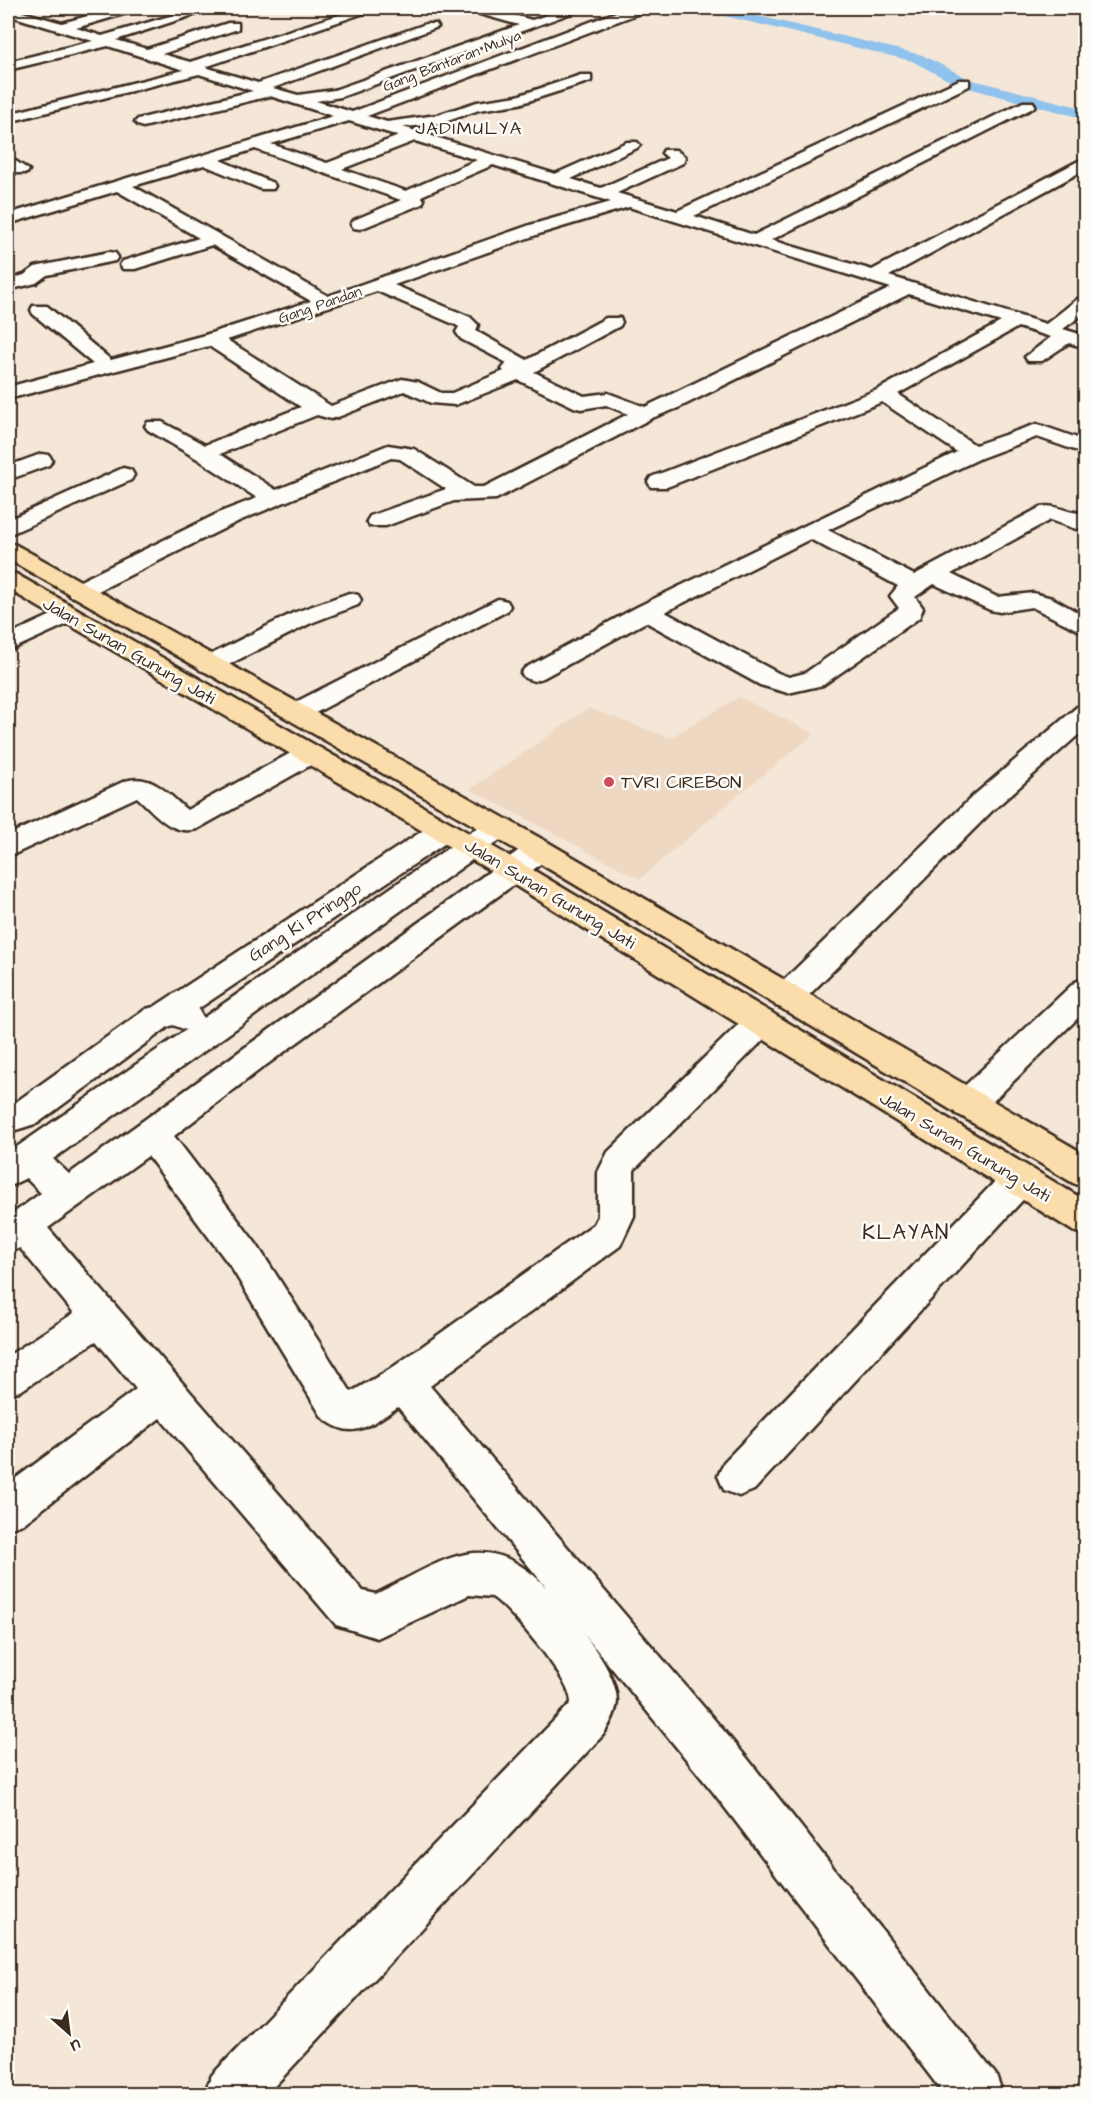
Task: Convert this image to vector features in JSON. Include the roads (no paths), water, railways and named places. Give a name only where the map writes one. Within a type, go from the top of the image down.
[{"type":"highway","points":[[8,550],[79,601],[209,664],[297,712],[539,850],[1086,1173]]},
{"type":"highway","name":"Jalan Sunan Gunung Jati","points":[[8,579],[79,601],[308,755],[513,871],[1086,1220]]},
{"type":"highway","points":[[957,1142],[974,1107]]},
{"type":"street","points":[[64,27],[129,8]]},
{"type":"street","points":[[8,66],[106,41],[209,8]]},
{"type":"street","points":[[8,118],[194,69],[285,36],[373,8]]},
{"type":"street","points":[[493,8],[485,10],[531,24]]},
{"type":"street","points":[[17,13],[264,90],[295,98],[332,101],[531,24],[579,8]]},
{"type":"street","name":"Gang Bantaran Mulya","points":[[8,219],[350,116],[632,11]]},
{"type":"street","points":[[147,54],[233,26]]},
{"type":"street","points":[[143,122],[264,90],[431,27]]},
{"type":"street","points":[[285,36],[312,44]]},
{"type":"street","points":[[382,126],[439,119],[477,106],[527,98],[586,78]]},
{"type":"street","points":[[678,217],[964,83]]},
{"type":"street","points":[[332,101],[350,116],[1086,342]]},
{"type":"street","points":[[757,240],[1028,105]]},
{"type":"street","points":[[439,119],[465,132],[455,148]]},
{"type":"street","points":[[324,170],[414,136]]},
{"type":"street","points":[[256,144],[324,170],[416,200],[360,224]]},
{"type":"street","points":[[555,180],[632,145]]},
{"type":"street","points":[[601,194],[677,160],[677,157],[669,153]]},
{"type":"street","points":[[204,159],[267,186]]},
{"type":"street","points":[[408,196],[491,160]]},
{"type":"street","points":[[892,282],[1086,162]]},
{"type":"street","points":[[378,521],[451,494],[482,495],[493,492],[645,414],[682,399],[1086,174]]},
{"type":"street","points":[[120,186],[327,303]]},
{"type":"street","name":"Gang Pandan","points":[[8,393],[212,339],[327,303],[536,229],[628,202]]},
{"type":"street","points":[[8,203],[24,214]]},
{"type":"street","points":[[129,266],[213,239]]},
{"type":"street","points":[[8,285],[30,279],[41,271],[109,257]]},
{"type":"street","points":[[378,285],[467,324],[466,333],[519,362],[511,368],[517,373],[581,403],[608,399],[645,414]]},
{"type":"street","points":[[1035,357],[1086,302]]},
{"type":"street","points":[[40,310],[107,366]]},
{"type":"street","points":[[659,482],[884,394],[1016,321]]},
{"type":"street","points":[[212,339],[316,408],[331,413],[402,385],[438,399],[451,400],[517,373],[613,322]]},
{"type":"street","points":[[884,394],[972,453]]},
{"type":"street","points":[[204,453],[316,408]]},
{"type":"street","points":[[155,426],[204,453],[271,498]]},
{"type":"street","points":[[534,673],[646,612],[810,530],[972,453],[1037,430],[1086,448]]},
{"type":"street","points":[[8,644],[79,601],[271,498],[393,450],[406,454],[468,493]]},
{"type":"street","points":[[8,474],[41,460]]},
{"type":"street","points":[[8,528],[123,475]]},
{"type":"street","points":[[646,612],[770,679],[788,685],[814,679],[910,613],[911,608],[902,596],[924,580],[1049,512],[1076,522],[1086,519]]},
{"type":"street","points":[[810,530],[924,580],[1000,605],[1033,600],[1043,603],[1086,627]]},
{"type":"street","points":[[209,664],[302,618],[349,600]]},
{"type":"street","points":[[297,712],[498,606]]},
{"type":"street","points":[[787,997],[982,804],[1086,713]]},
{"type":"street","points":[[8,847],[135,787],[145,789],[183,822],[187,822],[308,755]]},
{"type":"street","points":[[67,1195],[18,1165],[472,848],[497,828]]},
{"type":"street","name":"Gang Ki Pringgo","points":[[8,1115],[16,1116],[26,1113],[157,1018],[443,831]]},
{"type":"street","points":[[231,2094],[587,1719],[594,1706],[594,1696],[584,1670],[526,1598],[509,1583],[496,1577],[479,1572],[466,1574],[377,1616],[351,1610],[100,1317],[16,1232],[539,850]]},
{"type":"street","points":[[974,1107],[1086,990]]},
{"type":"street","points":[[166,1014],[177,1012],[209,1031],[246,1062]]},
{"type":"street","points":[[152,1134],[244,1256],[341,1411],[354,1412],[403,1383],[607,1235],[615,1222],[618,1202],[613,1175],[620,1162],[761,1022]]},
{"type":"street","points":[[740,1476],[1019,1180]]},
{"type":"street","points":[[8,1377],[100,1317]]},
{"type":"street","points":[[403,1383],[730,1775],[977,2094]]},
{"type":"street","points":[[8,1509],[163,1392]]},
{"type":"waterway","points":[[709,8],[917,58],[963,82],[1086,114]]},
{"type":"place","name":"TVRI CIREBON","points":[[609,782]]},
{"type":"district","name":"JADIMULYA","points":[[469,128]]},
{"type":"district","name":"KLAYAN","points":[[906,1232]]}]
